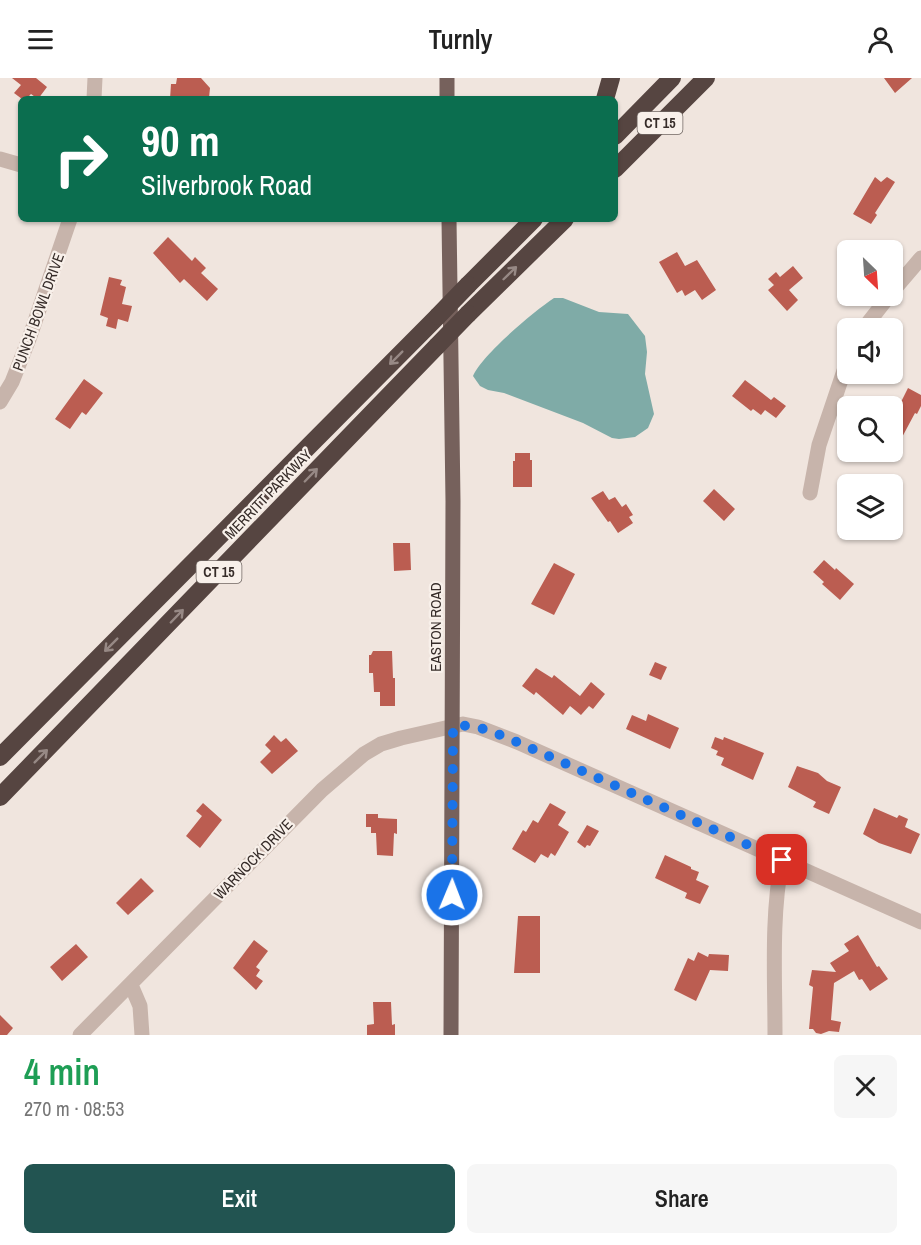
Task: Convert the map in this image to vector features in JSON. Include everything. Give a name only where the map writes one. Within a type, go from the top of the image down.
[{"type":"highway","points":[[606,96],[611,78]]},
{"type":"highway","name":"CT 15","points":[[618,133],[672,78]]},
{"type":"highway","name":"CT 15","points":[[618,166],[706,78]]},
{"type":"highway","points":[[468,285],[520,222]]},
{"type":"highway","name":"MERRITT PARKWAY","points":[[0,757],[531,222]]},
{"type":"highway","name":"MERRITT PARKWAY","points":[[0,797],[468,314],[562,222]]},
{"type":"main road","points":[[447,78],[447,96]]},
{"type":"main road","name":"EASTON ROAD","points":[[449,222],[453,727],[451,1035]]},
{"type":"street","points":[[94,96],[95,78]]},
{"type":"street","points":[[0,159],[18,164]]},
{"type":"street","name":"PUNCH BOWL DRIVE","points":[[0,402],[12,382],[29,339],[69,222]]},
{"type":"street","points":[[903,279],[921,258]]},
{"type":"street","points":[[872,318],[881,306]]},
{"type":"street","points":[[810,493],[819,446],[840,384]]},
{"type":"street","name":"WARNOCK DRIVE","points":[[80,1035],[131,986],[284,828],[352,763],[373,748],[391,741],[463,724],[478,726],[517,742],[921,922]]},
{"type":"street","points":[[775,1035],[775,933],[777,886],[782,860]]},
{"type":"street","points":[[131,986],[140,1006],[142,1035]]},
{"type":"water","points":[[554,298],[563,298],[599,312],[628,314],[645,336],[647,352],[645,374],[654,414],[648,428],[635,437],[612,438],[583,423],[504,393],[488,390],[480,386],[473,376],[497,346]]},
{"type":"building","points":[[12,78],[36,78],[47,87],[40,96],[31,94],[18,96],[14,93],[21,85]]},
{"type":"building","points":[[177,78],[201,78],[210,88],[209,96],[170,96],[171,84],[176,84]]},
{"type":"building","points":[[884,78],[912,78],[895,93]]},
{"type":"building","points":[[875,177],[881,182],[887,177],[895,182],[875,213],[877,215],[871,224],[853,214]]},
{"type":"building","points":[[168,237],[192,261],[195,257],[206,268],[201,273],[218,289],[207,301],[184,279],[180,283],[153,253]]},
{"type":"building","points":[[677,252],[685,266],[697,260],[716,290],[702,300],[695,290],[685,296],[682,290],[677,293],[659,262]]},
{"type":"building","points":[[793,266],[803,278],[789,290],[798,300],[787,311],[768,290],[774,285],[768,279],[776,272],[780,277]]},
{"type":"building","points":[[109,277],[122,280],[120,285],[126,287],[122,304],[132,306],[128,322],[118,319],[116,329],[106,326],[108,318],[100,315]]},
{"type":"building","points":[[84,379],[103,393],[86,415],[82,412],[70,429],[55,419]]},
{"type":"building","points":[[745,380],[771,400],[774,397],[786,406],[776,418],[765,410],[761,415],[753,409],[751,411],[732,396]]},
{"type":"building","points":[[908,388],[921,395],[921,406],[903,435],[903,398]]},
{"type":"building","points":[[515,453],[530,453],[532,487],[513,487]]},
{"type":"building","points":[[714,489],[735,509],[724,521],[703,501]]},
{"type":"building","points":[[603,491],[609,500],[615,497],[622,507],[626,504],[633,515],[629,517],[633,523],[618,533],[591,498]]},
{"type":"building","points":[[393,543],[410,543],[411,570],[394,571]]},
{"type":"building","points":[[824,560],[854,584],[840,600],[822,584],[824,582],[813,572]]},
{"type":"building","points":[[554,563],[575,574],[554,615],[531,604]]},
{"type":"building","points":[[373,651],[392,651],[395,706],[380,706],[380,692],[374,692],[373,673],[369,673],[369,655]]},
{"type":"building","points":[[655,662],[667,667],[661,680],[649,675]]},
{"type":"building","points":[[536,668],[552,678],[554,675],[580,696],[591,682],[605,694],[593,709],[589,706],[581,715],[570,706],[563,715],[536,692],[534,695],[522,686]]},
{"type":"building","points":[[648,714],[679,728],[670,749],[626,729],[632,715],[646,721]]},
{"type":"building","points":[[274,735],[281,742],[286,738],[298,751],[272,774],[260,762],[271,751],[265,745]]},
{"type":"building","points":[[715,737],[723,740],[724,737],[764,753],[753,780],[721,765],[724,758],[716,755],[718,751],[711,748]]},
{"type":"building","points":[[797,766],[818,773],[827,781],[841,787],[829,814],[813,807],[816,802],[788,787]]},
{"type":"building","points":[[203,803],[222,820],[200,848],[186,836],[202,816],[196,811]]},
{"type":"building","points":[[550,803],[566,812],[558,825],[569,832],[555,856],[551,853],[548,858],[541,854],[535,863],[512,849],[523,830],[526,832],[533,820],[538,823]]},
{"type":"building","points":[[874,808],[897,818],[899,815],[908,819],[905,827],[920,834],[911,854],[879,843],[863,834]]},
{"type":"building","points":[[366,814],[378,814],[378,818],[397,819],[393,856],[377,855],[376,833],[371,833],[371,827],[366,827]]},
{"type":"building","points":[[587,825],[599,831],[590,846],[587,845],[585,848],[577,842]]},
{"type":"building","points":[[665,855],[699,872],[696,880],[709,886],[700,904],[685,898],[687,893],[655,878]]},
{"type":"building","points":[[141,878],[154,891],[128,915],[116,903]]},
{"type":"building","points":[[518,916],[540,916],[540,973],[514,973]]},
{"type":"building","points":[[858,935],[877,967],[879,966],[888,979],[870,991],[854,971],[834,983],[831,1020],[841,1022],[839,1032],[816,1033],[813,1029],[809,1029],[813,987],[809,985],[812,970],[836,972],[830,963],[849,951],[844,944]]},
{"type":"building","points":[[254,940],[268,951],[256,967],[260,970],[256,976],[263,981],[256,990],[233,968]]},
{"type":"building","points":[[76,944],[88,957],[62,981],[50,967]]},
{"type":"building","points":[[698,952],[708,957],[709,954],[729,955],[728,971],[710,970],[696,1001],[674,990],[688,958],[694,961]]},
{"type":"building","points":[[373,1002],[391,1002],[395,1035],[367,1035],[367,1025],[374,1024]]},
{"type":"building","points":[[0,1015],[13,1028],[7,1035],[0,1035]]},
{"type":"route","points":[[452,895],[453,727],[463,724],[478,726],[517,742],[782,860]]}]
